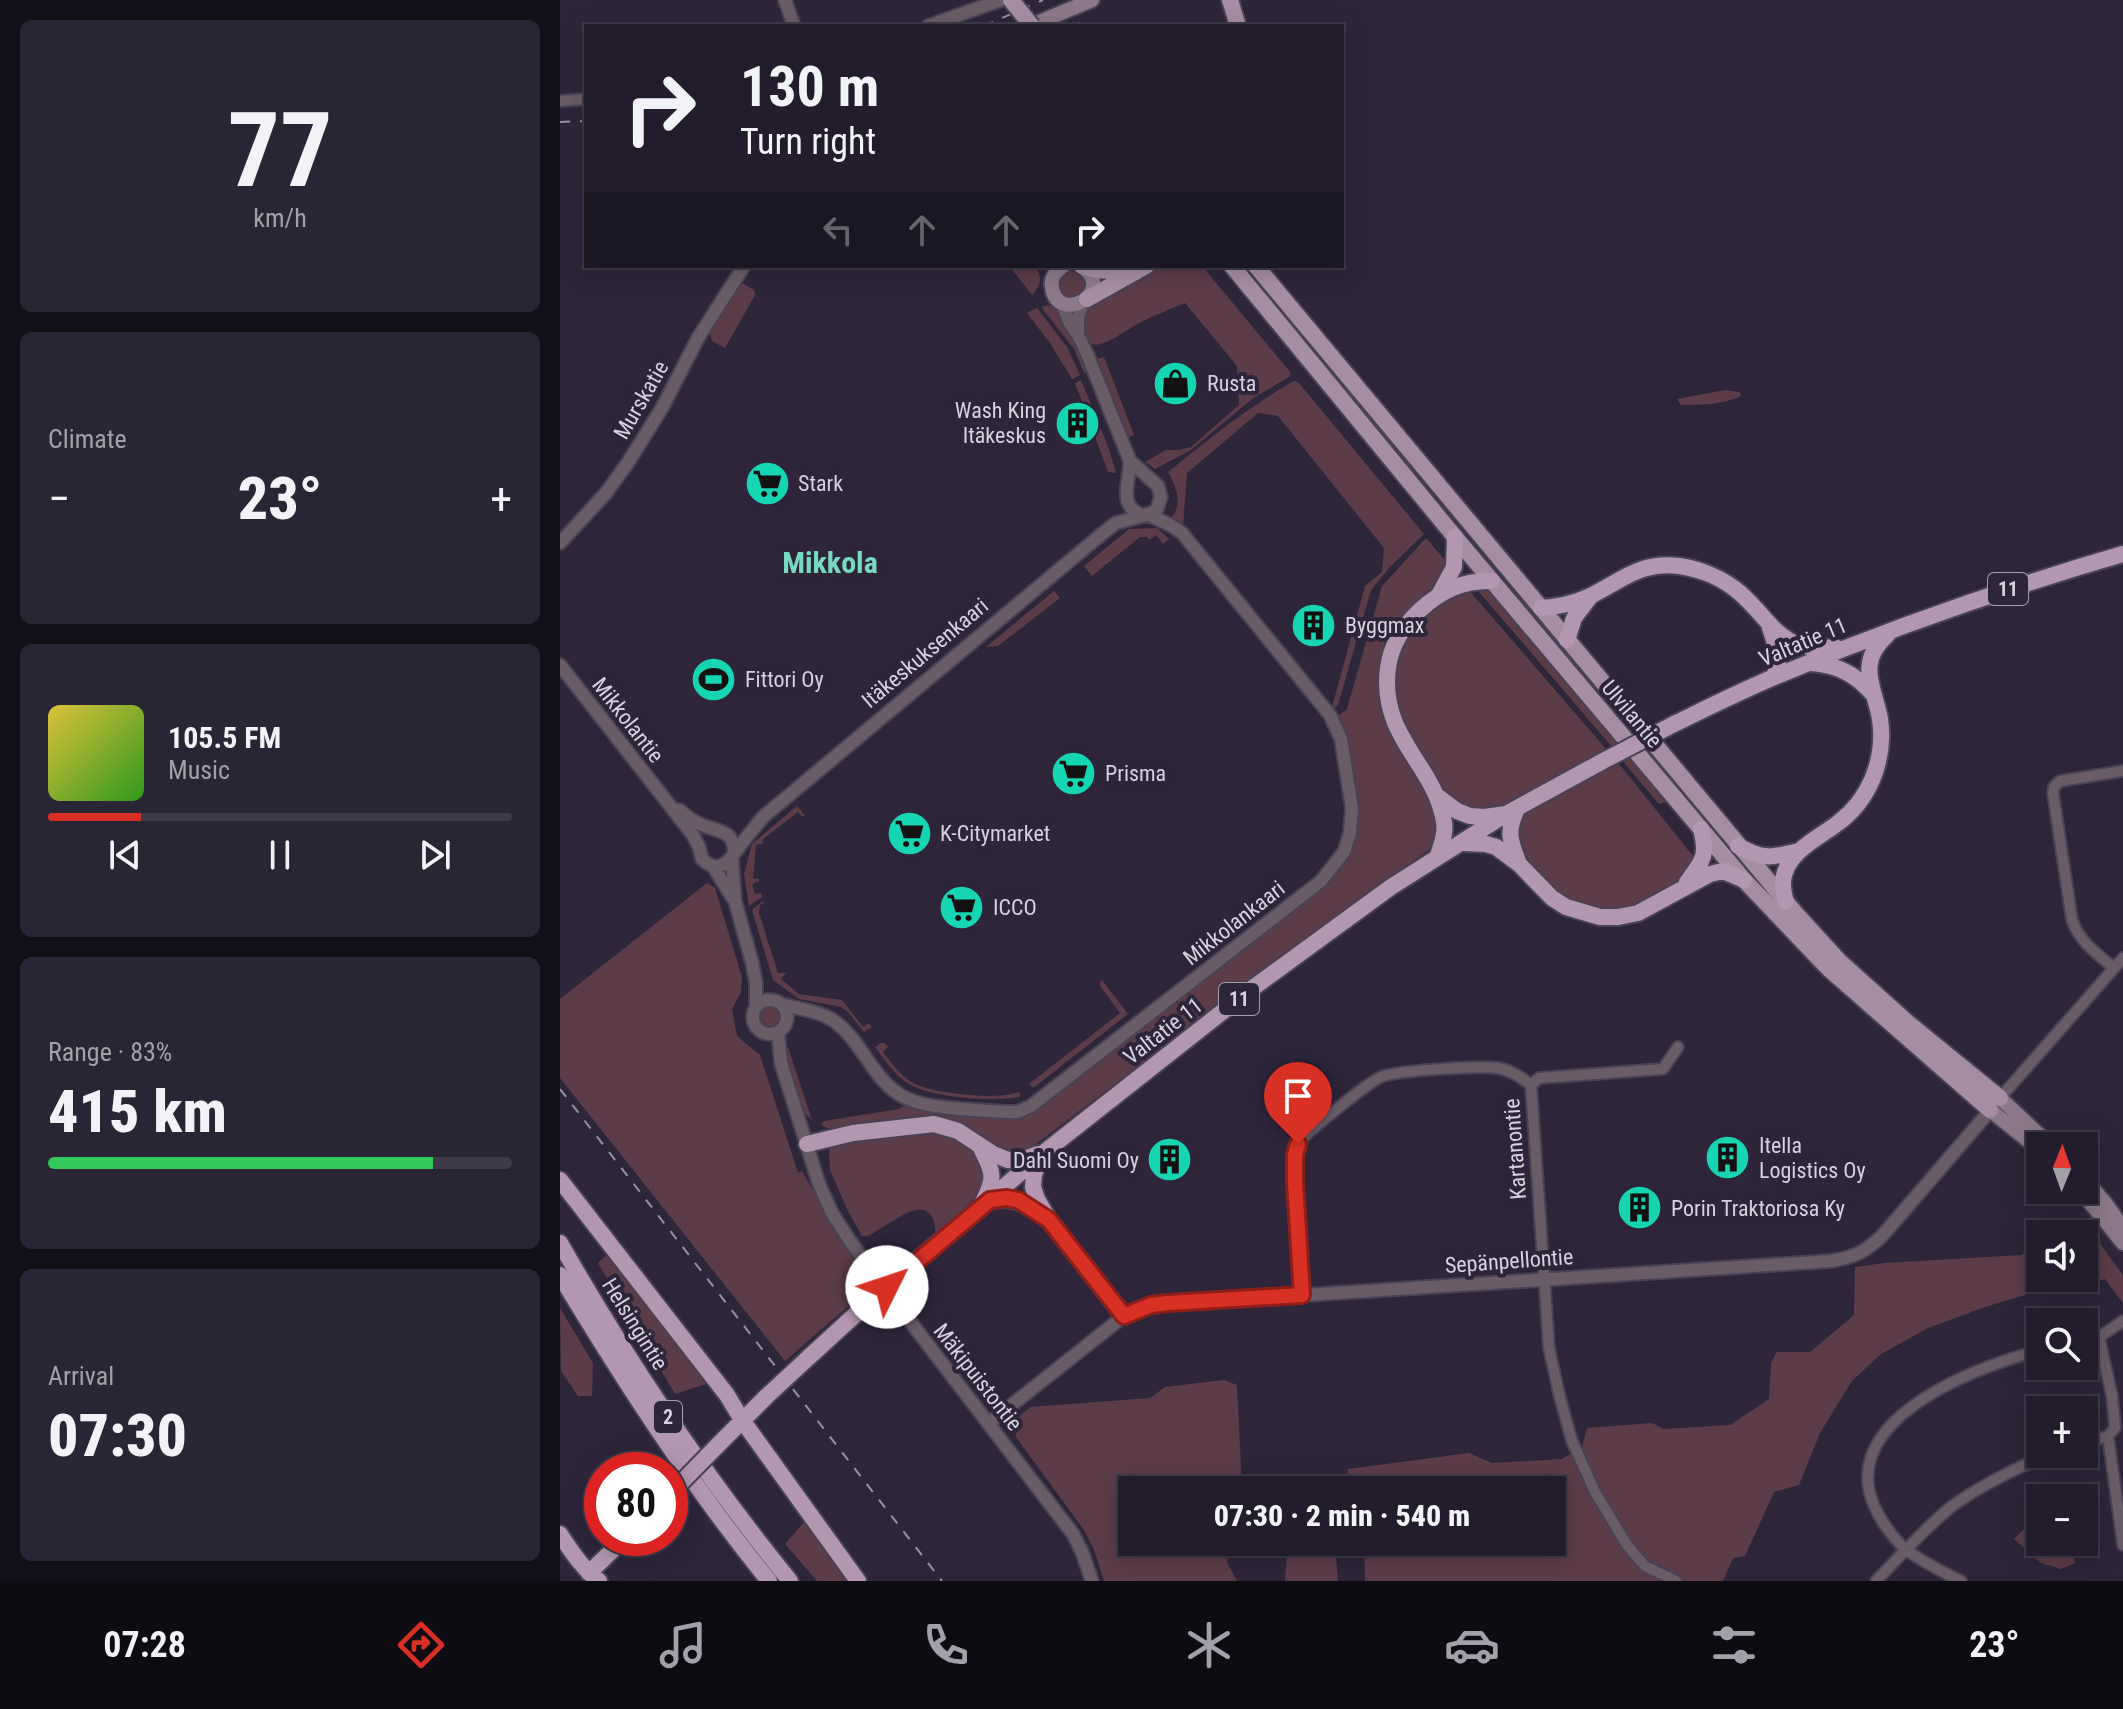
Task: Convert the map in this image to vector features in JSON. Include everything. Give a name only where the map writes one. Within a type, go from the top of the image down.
[{"type":"highway","points":[[1439,595],[1454,567],[1455,537]]},
{"type":"highway","name":"Valtatie 11","points":[[742,1420],[868,1303],[1044,1154],[1250,990],[1391,887],[1437,858],[1603,761],[1775,676],[1982,597],[2123,554]]},
{"type":"highway","points":[[1541,608],[1564,606],[1640,570],[1676,566],[1724,581],[1787,640],[1806,648],[1852,645]]},
{"type":"highway","points":[[1437,858],[1445,826],[1436,796],[1394,723],[1388,699],[1387,673],[1392,650],[1405,626],[1423,608],[1439,595],[1467,582],[1492,581]]},
{"type":"highway","points":[[1567,640],[1574,618],[1591,595]]},
{"type":"highway","points":[[1769,625],[1778,646],[1775,676]]},
{"type":"highway","points":[[1786,902],[1783,888],[1785,871],[1799,851],[1850,813],[1873,777],[1881,733],[1869,669],[1872,651],[1894,629]]},
{"type":"highway","points":[[1808,663],[1827,664],[1848,671],[1872,693]]},
{"type":"highway","points":[[1436,796],[1470,816],[1512,812],[1509,833],[1519,864]]},
{"type":"highway","points":[[1684,887],[1705,854],[1701,829]]},
{"type":"highway","points":[[1462,843],[1496,847],[1566,907],[1600,917],[1638,913],[1710,874],[1723,871],[1744,880]]},
{"type":"highway","points":[[1738,846],[1765,858],[1799,851]]},
{"type":"highway","points":[[807,1144],[853,1133],[934,1124],[958,1131],[1008,1160],[1019,1161],[1044,1154]]},
{"type":"highway","points":[[980,1146],[992,1178],[984,1205]]},
{"type":"highway","points":[[1044,1154],[1034,1175],[1033,1187],[1037,1199],[1049,1220],[1124,1316]]},
{"type":"highway","points":[[560,1180],[727,1395],[858,1581]]},
{"type":"highway","points":[[984,1205],[1007,1198],[1018,1200],[1049,1220]]},
{"type":"highway","name":"Helsingintie","points":[[560,1243],[674,1427],[713,1483],[790,1581]]},
{"type":"highway","name":"Helsingintie","points":[[560,1275],[663,1439],[769,1581]]},
{"type":"highway","name":"11","points":[[688,1476],[742,1420]]},
{"type":"highway","points":[[560,1534],[590,1578],[609,1556]]},
{"type":"main road","points":[[1011,0],[1029,24]]},
{"type":"main road","points":[[1036,24],[1092,0]]},
{"type":"main road","points":[[1230,0],[1237,24]]},
{"type":"main road","points":[[1041,268],[1055,297],[1062,303],[1076,305],[1142,268]]},
{"type":"main road","points":[[1051,283],[1061,268]]},
{"type":"main road","points":[[1083,268],[1092,281],[1091,293],[1085,300]]},
{"type":"main road","points":[[1091,268],[1107,271],[1122,268]]},
{"type":"main road","name":"Ulvilantie","points":[[1234,268],[1744,880],[1829,969],[2032,1132]]},
{"type":"main road","name":"Ulvilantie","points":[[1258,268],[1786,902],[1839,961],[2026,1136]]},
{"type":"main road","points":[[2098,1195],[2123,1228]]},
{"type":"main road","points":[[2091,1204],[2123,1243]]},
{"type":"street","points":[[785,0],[793,24]]},
{"type":"street","points":[[934,24],[1001,0]]},
{"type":"street","points":[[560,101],[584,99]]},
{"type":"street","name":"Murskatie","points":[[560,543],[606,493],[629,461],[662,408],[698,338],[743,268]]},
{"type":"street","points":[[1078,335],[1078,317],[1085,300]]},
{"type":"street","name":"Itäkeskuksenkaari","points":[[1062,303],[1130,461],[1149,480]]},
{"type":"street","name":"Itäkeskuksenkaari","points":[[1116,523],[1126,496],[1130,461]]},
{"type":"street","points":[[1149,480],[1158,486],[1161,502],[1157,509],[1144,514],[1134,512],[1126,496],[1136,481],[1149,480]]},
{"type":"street","name":"Mikkolankaari","points":[[1161,502],[1172,526]]},
{"type":"street","name":"Itäkeskuksenkaari","points":[[733,856],[763,817],[1116,523],[1144,514]]},
{"type":"street","name":"Mikkolankaari","points":[[778,1002],[834,1021],[885,1082],[904,1098],[919,1103],[1017,1112],[1031,1106],[1321,881],[1335,865],[1344,852],[1350,833],[1352,808],[1341,739],[1330,715],[1182,533],[1144,514]]},
{"type":"street","name":"Mikkolantie","points":[[560,665],[693,835],[699,847]]},
{"type":"street","points":[[2114,968],[2075,931],[2053,793],[2060,781],[2123,771]]},
{"type":"street","name":"Mikkolantie","points":[[665,800],[698,824],[724,833]]},
{"type":"street","name":"Itäkeskuksenkaari","points":[[724,833],[763,817]]},
{"type":"street","points":[[735,901],[713,866],[702,859],[699,847],[710,833],[724,833],[734,843],[735,901],[756,983],[753,1019],[759,1031],[766,1034],[822,1015]]},
{"type":"street","points":[[713,866],[723,865],[733,856]]},
{"type":"street","points":[[1995,1104],[2123,958]]},
{"type":"street","points":[[752,962],[765,990],[786,1011],[787,1019],[781,1030]]},
{"type":"street","points":[[756,1007],[767,1000],[778,1002]]},
{"type":"street","name":"Mäkipuistontie","points":[[781,1030],[781,1063]]},
{"type":"street","name":"Mäkipuistontie","points":[[759,1031],[781,1063],[819,1184],[832,1213],[850,1241],[1073,1534],[1092,1581]]},
{"type":"street","points":[[1531,1085],[1539,1078],[1663,1069],[1678,1047]]},
{"type":"street","name":"Kartanontie","points":[[1302,1295],[1295,1155],[1298,1144],[1307,1134],[1382,1077],[1465,1068],[1501,1068],[1519,1075],[1531,1085],[1549,1348],[1572,1441],[1595,1492],[1627,1545],[1645,1566],[1676,1581]]},
{"type":"street","name":"Sepänpellontie","points":[[989,1423],[1124,1316],[1151,1305],[1831,1261],[1852,1257],[1867,1250],[1882,1236],[1995,1104]]},
{"type":"street","points":[[2098,1439],[2108,1436],[2115,1428],[2099,1337],[2123,1321]]},
{"type":"street","points":[[1961,1581],[1906,1550],[1879,1517],[1868,1484],[1873,1450],[1886,1430],[1902,1414],[1929,1395],[1960,1379],[2026,1355]]},
{"type":"street","points":[[2108,1436],[2123,1545]]},
{"type":"street","points":[[1876,1581],[1949,1509],[2026,1464]]},
{"type":"shaded area","points":[[1011,268],[1036,268],[1040,281],[1032,295]]},
{"type":"shaded area","points":[[1149,268],[1204,268],[1291,373],[1252,399],[1191,450],[1155,469],[1145,462],[1166,450],[1191,447],[1239,405],[1237,366],[1185,303],[1097,345],[1086,337],[1084,308]]},
{"type":"shaded area","points":[[1072,271],[1081,275],[1085,284],[1081,293],[1072,297],[1063,293],[1059,284],[1063,275]]},
{"type":"shaded area","points":[[742,283],[754,290],[755,295],[725,348],[712,341],[709,329],[735,286]]},
{"type":"shaded area","points":[[1051,305],[1062,315],[1072,333],[1087,367],[1084,373],[1074,349],[1041,307]]},
{"type":"shaded area","points":[[1037,308],[1067,347],[1080,375],[1072,379],[1027,313]]},
{"type":"shaded area","points":[[1104,357],[1134,435],[1125,439],[1095,359]]},
{"type":"shaded area","points":[[1081,380],[1116,473],[1108,472],[1075,383]]},
{"type":"shaded area","points":[[1294,381],[1299,383],[1424,534],[1371,590],[1338,705],[1334,709],[1332,707],[1365,586],[1382,572],[1384,548],[1278,416],[1258,413],[1187,473],[1183,527],[1172,517],[1178,500],[1168,472],[1245,413]]},
{"type":"shaded area","points":[[1725,390],[1740,392],[1741,396],[1704,405],[1681,405],[1677,399]]},
{"type":"shaded area","points":[[1157,528],[1169,539],[1163,544],[1156,535],[1149,540],[1140,537],[1092,576],[1084,566],[1129,529]]},
{"type":"shaded area","points":[[1426,538],[1450,566],[1440,583],[1405,614],[1383,654],[1378,681],[1380,710],[1436,811],[1440,826],[1435,845],[1023,1154],[1011,1156],[961,1126],[826,1128],[821,1124],[899,1109],[905,1105],[1017,1116],[1330,878],[1350,854],[1357,833],[1358,811],[1348,736],[1338,716],[1347,709],[1382,586]]},
{"type":"shaded area","points":[[1474,586],[1489,589],[1621,744],[1612,747]]},
{"type":"shaded area","points":[[1467,588],[1607,750],[1488,811],[1459,806],[1443,793],[1400,721],[1392,682],[1402,642],[1411,627],[1441,603]]},
{"type":"shaded area","points":[[1054,591],[1060,598],[998,646],[986,647]]},
{"type":"shaded area","points":[[1629,754],[1666,802],[1659,804],[1621,759]]},
{"type":"shaded area","points":[[1616,760],[1697,861],[1654,898],[1625,908],[1609,909],[1578,903],[1552,887],[1522,854],[1517,843],[1517,821],[1527,810]]},
{"type":"shaded area","points":[[797,806],[805,815],[802,817],[798,812],[762,840],[764,843],[756,845],[753,878],[759,881],[752,884],[755,894],[761,893],[762,897],[749,906],[744,874],[752,844]]},
{"type":"shaded area","points":[[707,883],[715,888],[742,977],[741,992],[732,1009],[737,1036],[760,1055],[798,1173],[802,1171],[846,1249],[874,1284],[785,1361],[560,1078],[560,999]]},
{"type":"shaded area","points":[[763,901],[759,913],[778,973],[786,973],[781,979],[799,994],[842,1000],[863,1027],[869,1023],[872,1027],[864,1032],[841,1007],[799,999],[773,980],[752,910]]},
{"type":"shaded area","points":[[1260,904],[1263,908],[1252,921],[1212,952],[1209,948],[1215,942],[1210,935],[1241,912],[1245,917]]},
{"type":"shaded area","points":[[1102,980],[1128,1014],[1033,1088],[1029,1084],[1120,1013],[1100,986]]},
{"type":"shaded area","points":[[770,1004],[779,1008],[783,1017],[779,1026],[770,1030],[761,1026],[757,1017],[761,1008]]},
{"type":"shaded area","points":[[881,1043],[888,1047],[883,1052],[896,1069],[922,1087],[982,1096],[1018,1092],[1020,1097],[963,1098],[919,1089],[904,1081],[890,1067],[875,1047]]},
{"type":"shaded area","points":[[782,1047],[788,1047],[812,1120],[799,1108]]},
{"type":"shaded area","points":[[940,1128],[972,1149],[981,1163],[986,1184],[935,1236],[932,1217],[921,1209],[904,1214],[868,1236],[862,1236],[830,1170],[829,1147],[866,1135]]},
{"type":"shaded area","points":[[2098,1241],[2123,1275],[2123,1303],[2105,1279],[2098,1281]]},
{"type":"shaded area","points":[[2026,1250],[2026,1292],[2034,1292],[1928,1328],[1881,1354],[1852,1381],[1820,1433],[1799,1485],[1774,1492],[1745,1556],[1733,1558],[1723,1581],[1365,1581],[1364,1556],[1566,1556],[1566,1476],[1347,1476],[1348,1469],[1469,1453],[1492,1463],[1562,1459],[1582,1447],[1587,1428],[1652,1423],[1664,1429],[1730,1425],[1769,1399],[1771,1363],[1777,1352],[1810,1352],[1854,1315],[1855,1267],[2022,1255]]},
{"type":"shaded area","points":[[608,1254],[709,1383],[675,1394],[598,1263]]},
{"type":"shaded area","points":[[560,1308],[593,1363],[592,1396],[578,1396],[561,1371]]},
{"type":"shaded area","points":[[1224,1380],[1237,1385],[1241,1476],[1118,1476],[1118,1556],[1229,1556],[1227,1562],[1237,1581],[1104,1581],[1084,1530],[1016,1437],[1016,1418],[1031,1407],[1150,1398],[1165,1387]]},
{"type":"shaded area","points":[[805,1521],[850,1581],[817,1581],[785,1544]]},
{"type":"shaded area","points":[[2026,1527],[2026,1550],[2014,1539]]},
{"type":"shaded area","points":[[1287,1556],[1336,1556],[1338,1581],[1285,1581]]},
{"type":"shaded area","points":[[2033,1556],[2074,1556],[2075,1563],[2061,1569],[2041,1563]]},
{"type":"railway","points":[[989,24],[1043,0]]},
{"type":"railway","points":[[560,122],[584,121]]},
{"type":"railway","points":[[560,1089],[942,1581]]},
{"type":"place","name":"Rusta","points":[[1176,383]]},
{"type":"place","name":"Wash King Itäkeskus","points":[[1077,423]]},
{"type":"place","name":"Stark","points":[[767,483]]},
{"type":"place","name":"Byggmax","points":[[1314,625]]},
{"type":"place","name":"Fittori Oy","points":[[714,679]]},
{"type":"place","name":"Prisma","points":[[1074,773]]},
{"type":"place","name":"K-Citymarket","points":[[909,833]]},
{"type":"place","name":"ICCO","points":[[962,907]]},
{"type":"place","name":"Itella Logistics Oy","points":[[1728,1158]]},
{"type":"place","name":"Dahl Suomi Oy","points":[[1170,1160]]},
{"type":"place","name":"Porin Traktoriosa Ky","points":[[1640,1208]]},
{"type":"district","name":"Mikkola","points":[[830,562]]},
{"type":"route","points":[[887,1287],[990,1200],[1007,1198],[1026,1204],[1049,1220],[1124,1316],[1151,1305],[1302,1295],[1295,1182],[1298,1144]]}]
